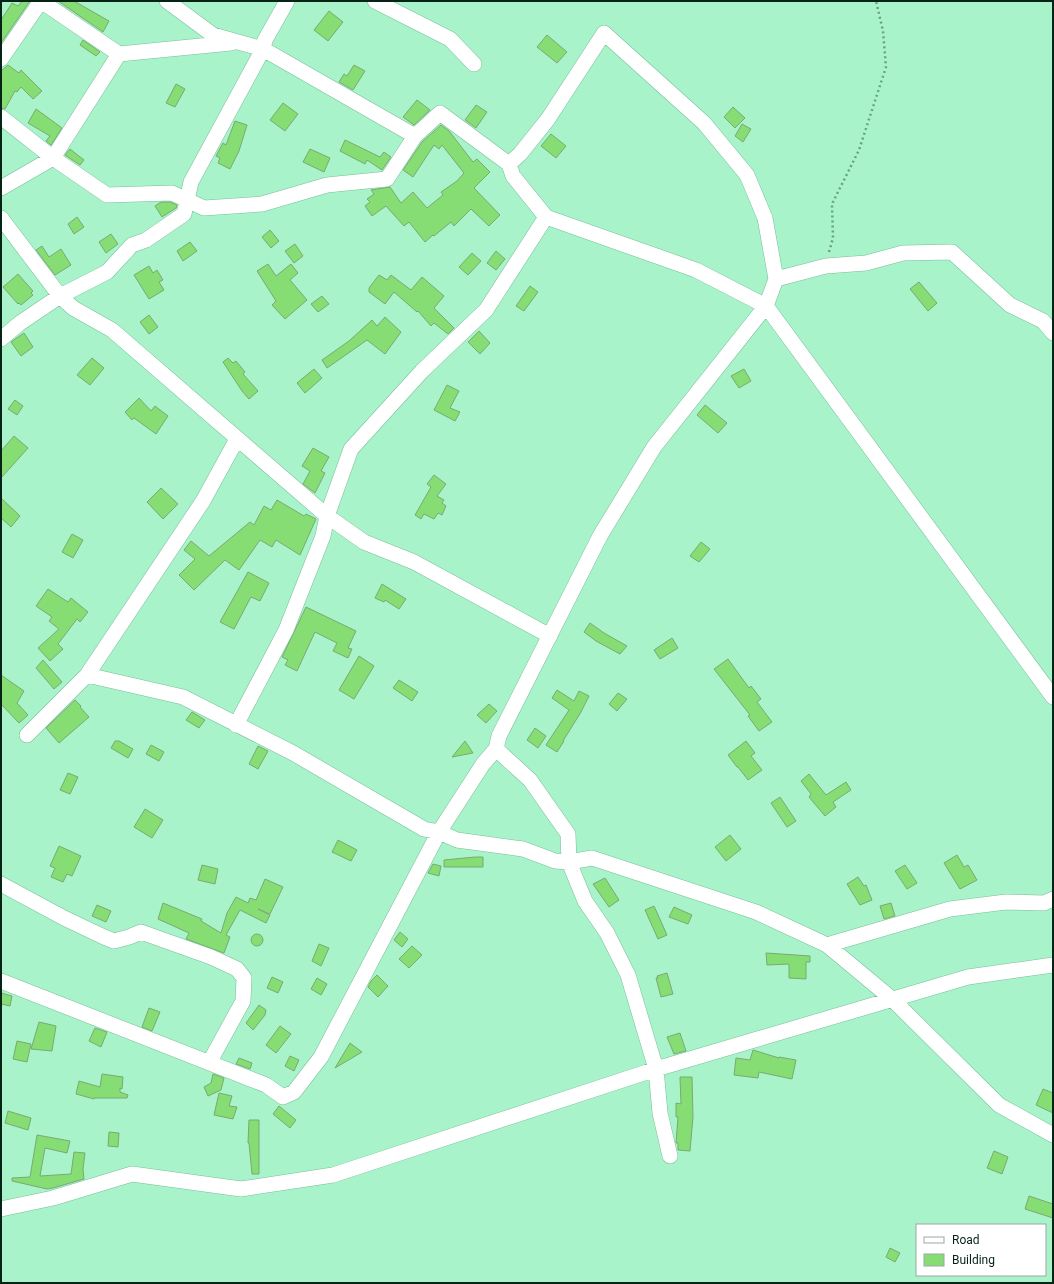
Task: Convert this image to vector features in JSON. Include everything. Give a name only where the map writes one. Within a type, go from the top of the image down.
[{"type":"street","points":[[1,60],[41,1],[119,54],[240,42]]},
{"type":"street","points":[[167,1],[213,35],[263,49],[415,136]]},
{"type":"street","points":[[1,339],[20,323],[60,296],[107,272],[132,245],[146,240],[184,214],[191,182],[263,49],[265,40],[286,1]]},
{"type":"street","points":[[375,1],[450,39],[474,64]]},
{"type":"street","points":[[1,981],[266,1085],[283,1097],[294,1092],[321,1058],[439,832],[483,764],[496,749],[499,736],[600,536],[654,447],[766,306],[776,279],[765,218],[747,175],[704,122],[604,33],[548,119],[520,154],[509,164]]},
{"type":"street","points":[[1,188],[53,158],[119,54]]},
{"type":"street","points":[[1,117],[53,158],[107,195],[172,193],[204,208],[262,204],[327,184],[387,179],[415,136],[440,113],[509,164],[513,176],[546,217],[696,270],[766,306],[1053,697]]},
{"type":"street","points":[[236,724],[286,630],[323,536],[327,516],[351,449],[422,371],[486,310],[546,217]]},
{"type":"street","points":[[1,218],[60,296],[73,308],[112,330],[327,516],[364,542],[414,562],[550,636]]},
{"type":"street","points":[[776,279],[826,266],[866,263],[903,253],[952,252],[1010,305],[1043,321],[1053,333]]},
{"type":"street","points":[[27,735],[87,675],[203,501],[237,439]]},
{"type":"street","points":[[87,675],[183,697],[293,753],[424,829],[439,832],[457,840],[523,849],[555,862],[569,862],[592,858],[756,912],[827,946],[892,999],[999,1104],[1053,1135]]},
{"type":"street","points":[[496,749],[530,780],[568,834],[569,862],[585,901],[607,933],[628,975],[656,1069],[660,1113],[670,1156]]},
{"type":"street","points":[[1,884],[64,918],[114,941],[141,932],[211,957],[237,969],[244,978],[243,1001],[209,1063]]},
{"type":"street","points":[[827,946],[950,908],[1006,902],[1044,903],[1053,899]]},
{"type":"street","points":[[1,1209],[53,1198],[132,1174],[241,1189],[333,1175],[656,1069],[892,999],[968,977],[1053,965]]},
{"type":"path","points":[[826,266],[833,238],[832,204],[859,150],[886,67],[883,31],[876,1]]},
{"type":"building","points":[[22,1],[30,1],[1,43],[1,20],[12,3],[18,6]]},
{"type":"building","points":[[58,1],[74,1],[109,21],[103,32]]},
{"type":"building","points":[[329,11],[343,22],[328,41],[314,30]]},
{"type":"building","points":[[547,35],[567,52],[557,63],[537,47]]},
{"type":"building","points":[[83,40],[100,52],[96,56],[80,45]]},
{"type":"building","points":[[8,65],[19,73],[21,70],[42,91],[33,99],[21,87],[17,92],[15,91],[5,109],[1,108],[1,71]]},
{"type":"building","points":[[354,65],[365,71],[353,90],[339,82],[344,74],[347,76]]},
{"type":"building","points":[[176,84],[185,89],[175,107],[166,103]]},
{"type":"building","points":[[417,100],[430,110],[414,125],[403,117]]},
{"type":"building","points":[[283,103],[298,114],[285,131],[270,120]]},
{"type":"building","points":[[476,105],[487,112],[476,128],[465,120]]},
{"type":"building","points":[[733,107],[745,118],[735,128],[724,117]]},
{"type":"building","points":[[36,109],[62,128],[51,145],[46,141],[50,136],[28,123]]},
{"type":"building","points":[[235,121],[247,125],[239,151],[230,169],[218,163],[220,158],[216,156],[223,143],[226,145]]},
{"type":"building","points":[[742,124],[751,129],[743,142],[735,136]]},
{"type":"building","points":[[441,125],[449,131],[473,162],[477,159],[490,172],[474,188],[500,215],[489,226],[471,209],[454,226],[451,222],[425,242],[409,222],[404,226],[386,206],[372,216],[365,206],[370,202],[367,199],[374,194],[371,190],[390,187],[401,203],[413,192],[427,208],[443,195],[441,192],[457,181],[464,173],[442,145],[439,149],[434,145],[413,177],[403,170],[422,142]]},
{"type":"building","points":[[551,134],[566,146],[556,158],[541,146]]},
{"type":"building","points":[[345,140],[380,157],[384,152],[391,157],[382,170],[367,160],[365,164],[340,151]]},
{"type":"building","points":[[70,149],[84,160],[80,165],[65,155]]},
{"type":"building","points":[[310,149],[330,158],[324,172],[303,162]]},
{"type":"building","points":[[161,202],[170,202],[177,205],[176,208],[162,217],[155,206]]},
{"type":"building","points":[[77,217],[84,227],[74,234],[68,224]]},
{"type":"building","points":[[270,230],[279,241],[271,248],[262,237]]},
{"type":"building","points":[[111,234],[118,244],[106,253],[99,242]]},
{"type":"building","points":[[190,242],[197,251],[183,261],[177,251]]},
{"type":"building","points":[[295,244],[303,256],[294,263],[285,251]]},
{"type":"building","points":[[42,246],[49,257],[61,249],[71,265],[55,275],[36,250]]},
{"type":"building","points":[[496,251],[505,259],[496,270],[487,263]]},
{"type":"building","points":[[472,253],[481,261],[468,275],[459,267]]},
{"type":"building","points":[[268,264],[276,276],[291,264],[298,273],[290,280],[307,300],[285,319],[272,305],[276,301],[257,271]]},
{"type":"building","points":[[149,266],[153,273],[157,270],[163,280],[159,282],[164,290],[149,299],[134,275]]},
{"type":"building","points":[[18,274],[33,291],[31,293],[33,295],[21,305],[19,303],[18,304],[3,287]]},
{"type":"building","points":[[379,275],[387,280],[391,275],[411,290],[422,277],[444,296],[434,308],[454,328],[448,334],[434,323],[431,326],[418,311],[417,312],[394,292],[385,304],[369,292],[369,288]]},
{"type":"building","points":[[919,282],[937,303],[928,311],[910,289]]},
{"type":"building","points":[[530,286],[538,292],[524,311],[516,306]]},
{"type":"building","points":[[322,296],[329,304],[318,312],[311,304]]},
{"type":"building","points":[[149,315],[158,327],[149,334],[140,322]]},
{"type":"building","points":[[385,317],[401,332],[385,354],[367,340],[327,368],[322,360],[349,341],[372,320],[377,326]]},
{"type":"building","points":[[479,331],[490,343],[480,354],[468,342]]},
{"type":"building","points":[[24,333],[33,347],[21,356],[11,342]]},
{"type":"building","points":[[92,358],[104,368],[90,385],[77,375]]},
{"type":"building","points":[[228,358],[233,363],[236,361],[245,372],[243,374],[258,391],[249,399],[223,362]]},
{"type":"building","points":[[314,369],[322,378],[305,393],[297,383]]},
{"type":"building","points":[[744,369],[751,381],[739,388],[731,376]]},
{"type":"building","points":[[447,385],[459,391],[450,408],[460,412],[455,421],[434,410]]},
{"type":"building","points":[[139,398],[151,411],[155,406],[168,416],[156,434],[134,418],[132,420],[125,412]]},
{"type":"building","points":[[15,400],[23,406],[17,415],[8,409]]},
{"type":"building","points":[[705,405],[727,423],[718,433],[697,415]]},
{"type":"building","points":[[14,436],[28,448],[1,478],[1,451]]},
{"type":"building","points":[[313,448],[329,457],[321,471],[325,473],[315,493],[303,484],[310,471],[302,466]]},
{"type":"building","points":[[434,475],[446,484],[437,496],[444,500],[442,503],[446,506],[442,515],[438,513],[434,519],[424,514],[421,519],[415,515],[431,487],[427,484]]},
{"type":"building","points":[[161,488],[178,504],[163,519],[147,502]]},
{"type":"building","points":[[1,498],[20,516],[11,527],[1,518]]},
{"type":"building","points":[[277,500],[304,516],[306,514],[316,519],[300,555],[276,540],[272,547],[260,540],[239,570],[225,560],[194,590],[179,575],[195,559],[184,550],[191,541],[209,556],[250,522],[254,525],[264,506],[271,510]]},
{"type":"building","points":[[72,534],[83,540],[73,558],[62,552]]},
{"type":"building","points":[[701,542],[710,549],[699,562],[690,556]]},
{"type":"building","points":[[248,572],[269,583],[260,601],[251,597],[234,629],[220,622]]},
{"type":"building","points":[[382,584],[406,599],[399,609],[385,600],[384,602],[375,598]]},
{"type":"building","points":[[48,589],[68,602],[71,598],[88,612],[80,622],[77,619],[58,644],[63,649],[50,661],[38,648],[59,629],[49,621],[52,617],[36,606]]},
{"type":"building","points":[[306,607],[356,631],[348,648],[352,649],[348,658],[333,651],[337,643],[315,632],[297,671],[285,665],[288,660],[282,657]]},
{"type":"building","points":[[590,623],[627,646],[620,654],[596,641],[584,632]]},
{"type":"building","points":[[672,638],[678,648],[660,659],[654,650]]},
{"type":"building","points":[[359,656],[374,666],[354,699],[339,690]]},
{"type":"building","points":[[728,659],[749,688],[751,686],[761,699],[757,702],[772,722],[759,731],[748,716],[750,715],[714,669]]},
{"type":"building","points":[[43,660],[62,682],[54,689],[36,668]]},
{"type":"building","points":[[1,675],[24,691],[17,703],[28,715],[19,723],[1,704]]},
{"type":"building","points":[[399,680],[418,692],[412,701],[393,688]]},
{"type":"building","points":[[557,690],[574,701],[579,691],[589,696],[557,752],[546,745],[569,710],[552,698]]},
{"type":"building","points":[[618,693],[627,699],[617,711],[609,704]]},
{"type":"building","points":[[75,700],[89,717],[59,743],[46,728]]},
{"type":"building","points":[[489,704],[497,711],[486,723],[477,715]]},
{"type":"building","points":[[192,712],[205,720],[199,728],[186,720]]},
{"type":"building","points":[[535,728],[546,736],[538,748],[527,740]]},
{"type":"building","points":[[115,741],[119,741],[133,749],[128,758],[111,748]]},
{"type":"building","points":[[465,741],[473,753],[452,757]]},
{"type":"building","points":[[746,741],[755,753],[751,756],[762,770],[748,780],[728,755]]},
{"type":"building","points":[[151,745],[164,752],[159,761],[146,754]]},
{"type":"building","points":[[258,746],[268,751],[258,769],[249,764]]},
{"type":"building","points":[[68,773],[78,777],[70,794],[60,790]]},
{"type":"building","points":[[809,774],[826,795],[846,782],[851,790],[833,802],[836,807],[825,816],[809,797],[811,794],[801,781]]},
{"type":"building","points":[[780,797],[796,821],[787,827],[771,803]]},
{"type":"building","points":[[145,809],[163,820],[152,838],[134,827]]},
{"type":"building","points":[[730,835],[741,849],[726,861],[715,847]]},
{"type":"building","points":[[338,840],[357,850],[351,861],[332,852]]},
{"type":"building","points":[[59,846],[81,856],[72,876],[67,874],[63,882],[51,877],[55,868],[50,866]]},
{"type":"building","points":[[957,855],[964,867],[968,865],[977,880],[960,889],[944,863]]},
{"type":"building","points":[[483,857],[483,867],[444,867],[444,860]]},
{"type":"building","points":[[433,864],[441,866],[439,876],[428,873]]},
{"type":"building","points":[[202,865],[218,869],[215,884],[198,880]]},
{"type":"building","points":[[905,865],[917,883],[907,889],[895,871]]},
{"type":"building","points":[[858,877],[864,886],[866,885],[872,900],[860,905],[847,884]]},
{"type":"building","points":[[605,878],[619,900],[609,907],[593,884]]},
{"type":"building","points":[[265,879],[283,887],[270,914],[258,909],[270,915],[266,923],[240,910],[226,935],[230,937],[224,953],[186,939],[189,933],[158,919],[163,903],[202,919],[201,921],[221,933],[227,913],[236,897],[248,903],[250,898],[256,900]]},
{"type":"building","points":[[891,903],[895,916],[884,919],[880,906]]},
{"type":"building","points":[[97,905],[111,911],[106,922],[92,916]]},
{"type":"building","points":[[654,906],[667,935],[658,939],[645,910]]},
{"type":"building","points":[[674,907],[692,915],[688,924],[669,917]]},
{"type":"building","points":[[400,932],[408,939],[402,947],[394,940]]},
{"type":"building","points":[[255,934],[259,934],[263,940],[259,946],[255,946],[251,942],[251,938]]},
{"type":"building","points":[[319,944],[329,948],[321,966],[312,961]]},
{"type":"building","points":[[412,946],[422,955],[409,968],[399,959]]},
{"type":"building","points":[[766,953],[810,956],[810,962],[806,962],[806,979],[789,978],[789,964],[767,965]]},
{"type":"building","points":[[667,973],[673,994],[661,997],[656,978],[658,978],[657,976]]},
{"type":"building","points":[[377,975],[388,986],[378,997],[368,987]]},
{"type":"building","points":[[272,977],[283,982],[278,993],[267,988]]},
{"type":"building","points":[[317,978],[327,984],[321,995],[311,989]]},
{"type":"building","points":[[1,993],[12,996],[10,1006],[1,1004]]},
{"type":"building","points":[[259,1005],[266,1010],[265,1015],[253,1030],[246,1023]]},
{"type":"building","points":[[149,1008],[160,1012],[152,1031],[142,1027]]},
{"type":"building","points":[[39,1022],[56,1026],[52,1051],[31,1049]]},
{"type":"building","points":[[280,1026],[291,1034],[276,1053],[266,1045]]},
{"type":"building","points":[[95,1028],[107,1032],[101,1047],[89,1041]]},
{"type":"building","points":[[680,1033],[686,1051],[674,1054],[667,1037]]},
{"type":"building","points":[[17,1041],[31,1044],[27,1062],[13,1059]]},
{"type":"building","points":[[350,1043],[362,1052],[335,1068]]},
{"type":"building","points":[[753,1050],[779,1058],[796,1060],[792,1079],[759,1072],[758,1078],[734,1075],[736,1058],[750,1060]]},
{"type":"building","points":[[290,1056],[299,1060],[294,1071],[285,1066]]},
{"type":"building","points":[[239,1058],[252,1063],[250,1069],[236,1064]]},
{"type":"building","points":[[102,1074],[123,1077],[122,1089],[120,1088],[120,1092],[128,1095],[127,1098],[94,1099],[76,1094],[79,1081],[100,1087]]},
{"type":"building","points":[[213,1074],[224,1078],[221,1090],[208,1096],[204,1087],[211,1083]]},
{"type":"building","points":[[680,1077],[692,1077],[693,1117],[690,1151],[678,1150],[678,1143],[676,1143],[678,1117],[676,1117],[676,1103],[681,1104]]},
{"type":"building","points":[[1043,1089],[1053,1093],[1053,1113],[1036,1105]]},
{"type":"building","points":[[219,1093],[232,1096],[229,1106],[237,1107],[233,1119],[214,1115]]},
{"type":"building","points":[[279,1106],[296,1120],[290,1128],[273,1114]]},
{"type":"building","points":[[8,1111],[31,1118],[28,1130],[5,1123]]},
{"type":"building","points":[[249,1120],[259,1120],[259,1174],[252,1174],[248,1143]]},
{"type":"building","points":[[109,1132],[119,1133],[118,1147],[108,1146]]},
{"type":"building","points":[[37,1135],[70,1141],[67,1153],[45,1148],[40,1176],[71,1174],[74,1152],[85,1153],[83,1169],[84,1179],[47,1189],[12,1181],[12,1178],[30,1177]]},
{"type":"building","points":[[994,1151],[1008,1157],[1002,1174],[987,1168]]},
{"type":"building","points":[[1029,1196],[1053,1204],[1053,1218],[1025,1209]]},
{"type":"building","points":[[890,1248],[900,1253],[895,1262],[886,1257]]}]
